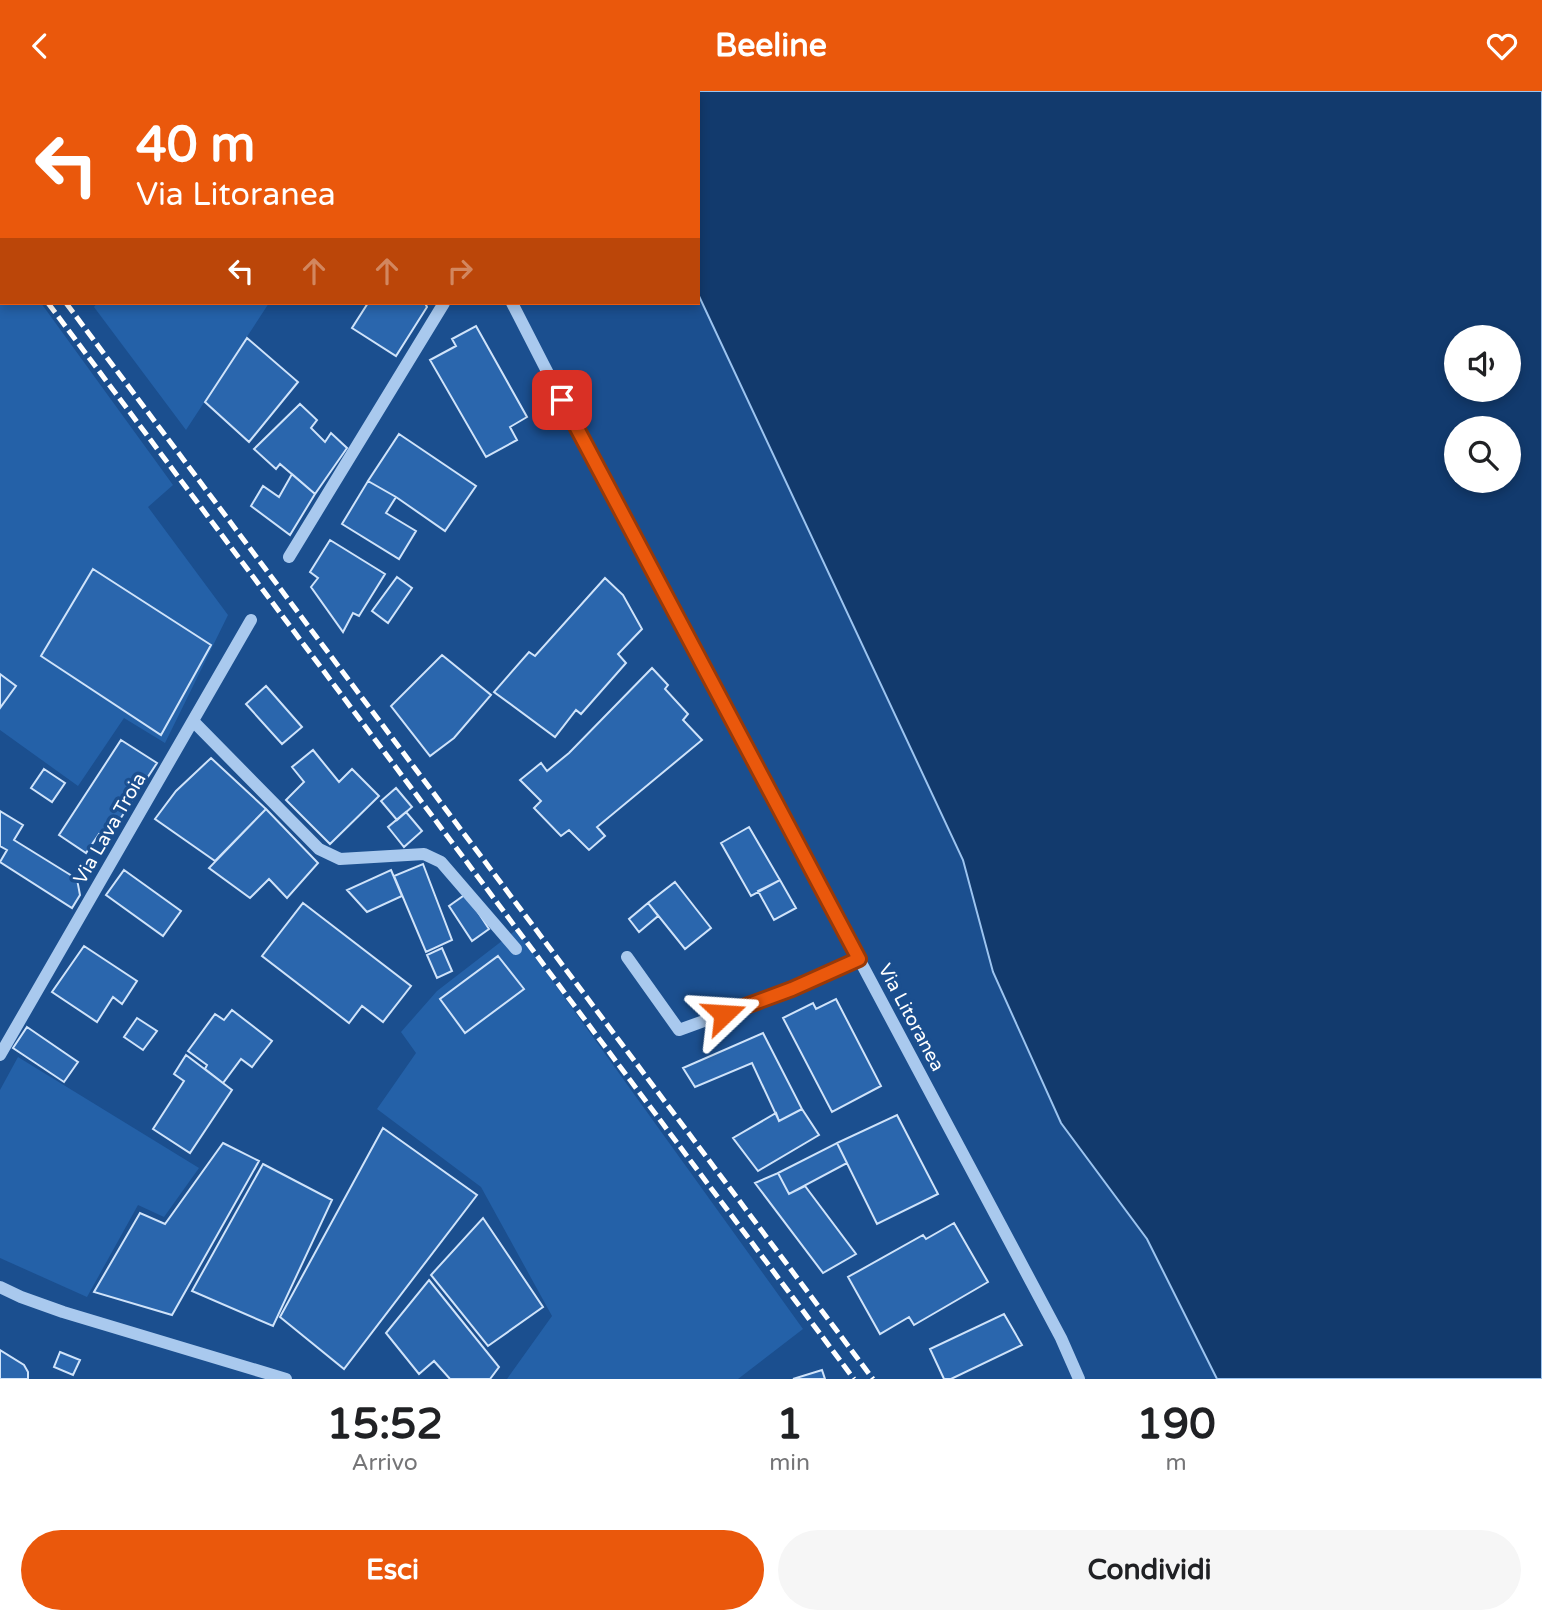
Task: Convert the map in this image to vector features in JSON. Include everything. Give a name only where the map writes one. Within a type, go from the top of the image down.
[{"type":"street","points":[[289,557],[443,305]]},
{"type":"street","name":"Via Litoranea","points":[[513,305],[593,460],[1062,1338],[1079,1379]]},
{"type":"street","name":"Via Lava Troia","points":[[0,1055],[251,620]]},
{"type":"street","points":[[193,721],[319,849],[340,859],[424,854],[441,862],[516,949]]},
{"type":"street","points":[[626,957],[679,1030],[792,989],[859,959]]},
{"type":"street","points":[[0,1287],[63,1312],[286,1379]]},
{"type":"shaded area","points":[[700,91],[1542,91],[1542,1379],[1217,1379],[1147,1239],[1061,1123],[993,972],[963,860],[700,298]]},
{"type":"shaded area","points":[[0,305],[42,305],[173,485],[148,507],[228,615],[165,743],[124,718],[78,786],[0,730]]},
{"type":"shaded area","points":[[96,305],[268,305],[186,430],[94,307]]},
{"type":"shaded area","points":[[516,930],[803,1329],[738,1379],[507,1379],[552,1316],[481,1187],[377,1109],[416,1053],[401,1032],[437,991]]},
{"type":"shaded area","points":[[18,1057],[199,1168],[164,1217],[138,1205],[87,1297],[0,1258],[0,1090]]},
{"type":"building","points":[[367,305],[427,307],[396,356],[352,328]]},
{"type":"building","points":[[476,326],[527,417],[510,427],[517,440],[486,457],[430,360],[456,346],[452,339]]},
{"type":"building","points":[[247,338],[298,382],[249,442],[205,402]]},
{"type":"building","points":[[300,404],[317,420],[311,428],[325,442],[331,433],[347,448],[315,494],[280,464],[276,469],[254,449]]},
{"type":"building","points":[[399,434],[476,486],[445,531],[368,481]]},
{"type":"building","points":[[292,474],[315,494],[290,535],[251,506],[263,486],[279,497]]},
{"type":"building","points":[[368,481],[396,497],[386,513],[416,531],[399,559],[342,524]]},
{"type":"building","points":[[330,540],[385,574],[359,616],[353,613],[343,632],[311,587],[318,578],[310,572]]},
{"type":"building","points":[[93,569],[211,645],[161,735],[41,656]]},
{"type":"building","points":[[397,577],[412,588],[388,623],[372,611]]},
{"type":"building","points":[[605,578],[623,595],[642,629],[618,654],[626,663],[581,714],[576,710],[555,737],[494,692],[529,652],[535,656]]},
{"type":"building","points":[[442,655],[491,695],[454,738],[430,756],[391,706]]},
{"type":"building","points":[[652,668],[668,685],[665,689],[688,714],[683,720],[702,740],[597,827],[605,836],[589,850],[569,830],[561,836],[534,808],[541,801],[520,780],[541,763],[547,771],[569,753]]},
{"type":"building","points":[[0,674],[16,686],[0,708]]},
{"type":"building","points":[[266,686],[302,727],[282,744],[246,704]]},
{"type":"building","points":[[121,740],[157,763],[107,839],[99,834],[86,853],[59,835]]},
{"type":"building","points":[[313,750],[339,782],[352,769],[379,796],[330,844],[286,800],[304,782],[292,767]]},
{"type":"building","points":[[211,758],[266,809],[215,861],[155,819],[176,791]]},
{"type":"building","points":[[44,769],[65,783],[52,802],[31,788]]},
{"type":"building","points":[[396,788],[412,807],[397,820],[381,801]]},
{"type":"building","points":[[266,809],[318,863],[287,898],[269,879],[250,898],[209,868]]},
{"type":"building","points":[[0,811],[23,825],[14,840],[77,879],[80,895],[72,908],[0,862],[7,850],[0,846]]},
{"type":"building","points":[[406,812],[422,831],[404,847],[388,827]]},
{"type":"building","points":[[749,827],[780,880],[751,896],[721,843]]},
{"type":"building","points":[[423,864],[452,940],[426,952],[394,876]]},
{"type":"building","points":[[124,870],[181,911],[163,936],[106,895]]},
{"type":"building","points":[[391,870],[402,896],[367,912],[347,890]]},
{"type":"building","points":[[780,880],[796,908],[774,920],[758,891]]},
{"type":"building","points":[[675,882],[711,928],[685,949],[648,903]]},
{"type":"building","points":[[466,894],[489,929],[472,941],[449,906]]},
{"type":"building","points":[[303,903],[411,986],[383,1022],[362,1006],[349,1023],[262,956]]},
{"type":"building","points":[[648,903],[658,916],[639,932],[629,919]]},
{"type":"building","points":[[84,946],[137,981],[122,1004],[113,997],[97,1022],[52,992]]},
{"type":"building","points":[[442,948],[452,971],[437,978],[427,955]]},
{"type":"building","points":[[498,956],[524,989],[465,1033],[440,999]]},
{"type":"building","points":[[836,999],[881,1086],[832,1112],[783,1018],[813,1003],[816,1009]]},
{"type":"building","points":[[232,1010],[272,1041],[252,1067],[241,1059],[223,1083],[205,1069],[207,1065],[188,1051],[215,1014],[224,1020]]},
{"type":"building","points":[[137,1018],[157,1031],[143,1050],[124,1037]]},
{"type":"building","points":[[27,1027],[78,1062],[64,1082],[13,1048]]},
{"type":"building","points":[[763,1033],[802,1109],[779,1121],[752,1063],[695,1087],[683,1068]]},
{"type":"building","points":[[186,1055],[232,1090],[190,1153],[153,1129],[184,1081],[174,1074]]},
{"type":"building","points":[[802,1109],[819,1135],[758,1171],[733,1138],[776,1113],[779,1121]]},
{"type":"building","points":[[897,1115],[938,1194],[877,1224],[837,1143]]},
{"type":"building","points":[[383,1128],[477,1195],[344,1369],[280,1317]]},
{"type":"building","points":[[223,1143],[259,1161],[172,1315],[94,1292],[140,1213],[165,1224]]},
{"type":"building","points":[[837,1143],[847,1163],[789,1194],[778,1173]]},
{"type":"building","points":[[263,1164],[332,1200],[273,1326],[192,1291]]},
{"type":"building","points":[[778,1173],[789,1194],[805,1186],[856,1254],[823,1273],[755,1183]]},
{"type":"building","points":[[483,1218],[543,1307],[488,1346],[431,1275]]},
{"type":"building","points":[[954,1223],[988,1282],[914,1325],[909,1317],[880,1334],[848,1277],[923,1235],[926,1239]]},
{"type":"building","points":[[429,1280],[499,1367],[490,1379],[450,1379],[434,1361],[419,1374],[386,1333]]},
{"type":"building","points":[[1004,1314],[1022,1345],[951,1379],[944,1379],[930,1349]]},
{"type":"building","points":[[0,1350],[24,1365],[28,1379],[0,1379]]},
{"type":"building","points":[[60,1352],[80,1360],[73,1375],[54,1367]]},
{"type":"building","points":[[822,1370],[825,1379],[793,1379]]},
{"type":"railway","points":[[49,305],[854,1379]]},
{"type":"railway","points":[[68,305],[873,1379]]},
{"type":"route","points":[[562,400],[859,959],[792,989],[724,1014]]}]
